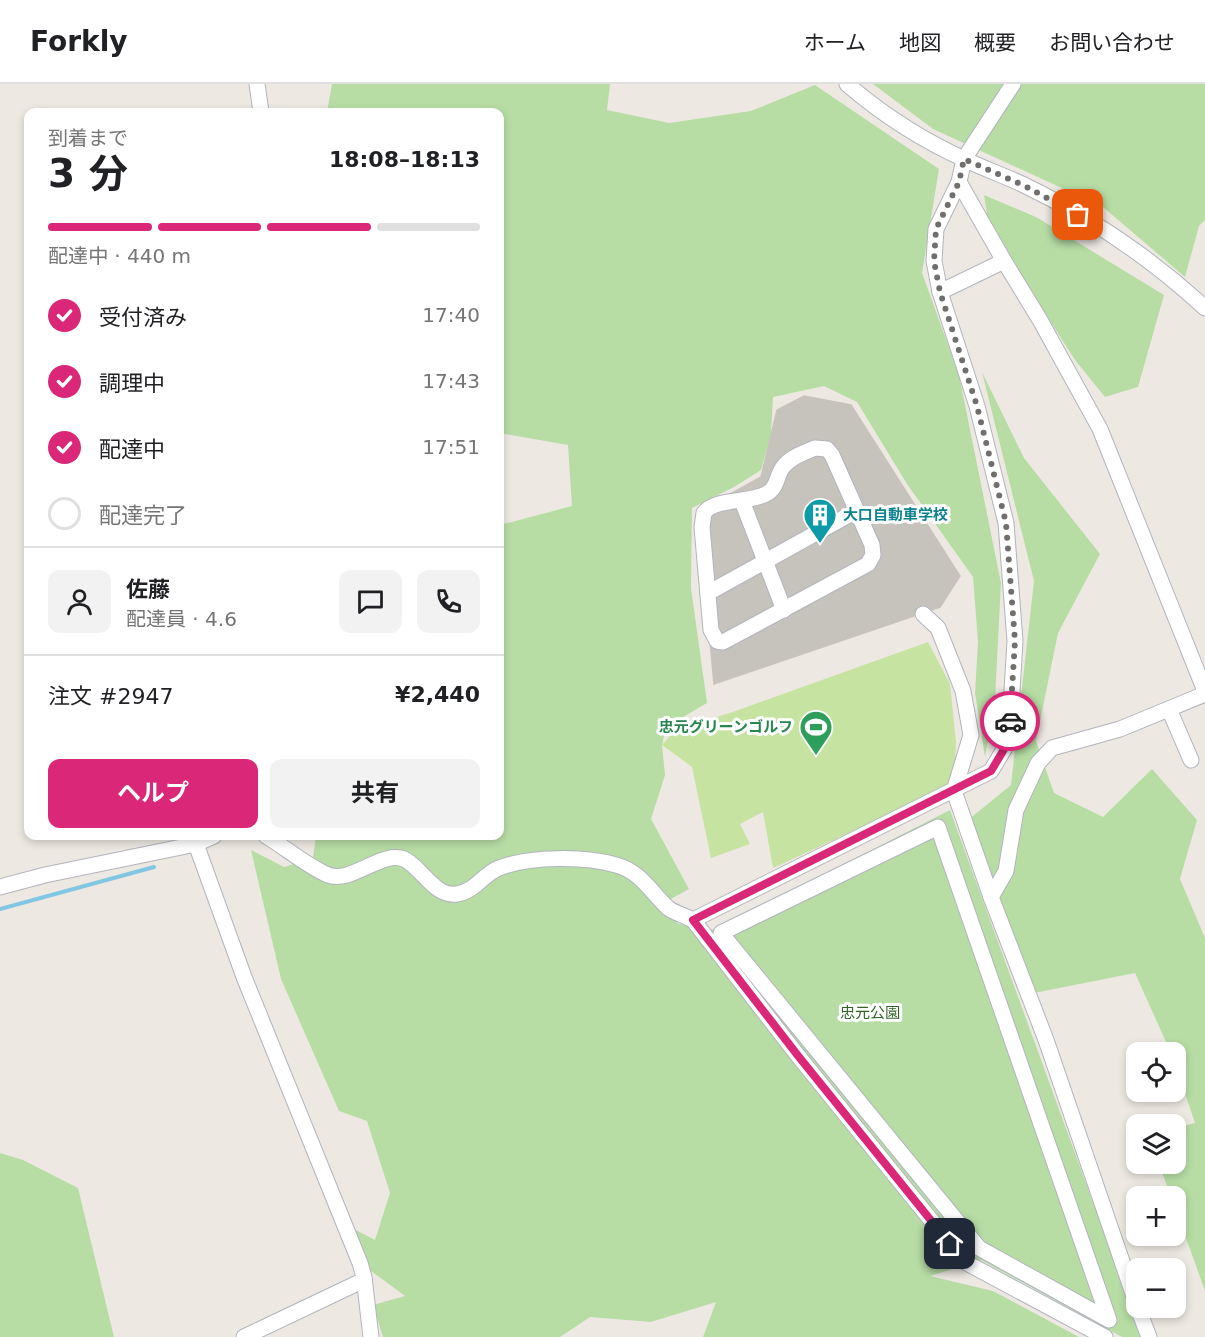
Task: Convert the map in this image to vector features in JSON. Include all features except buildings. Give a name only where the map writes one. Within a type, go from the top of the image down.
[{"type":"street","points":[[257,84],[260,108]]},
{"type":"street","points":[[847,84],[891,120],[964,159],[1025,186],[1113,235],[1181,286],[1205,308]]},
{"type":"street","points":[[693,920],[991,771],[1009,741],[1015,641],[1006,523],[977,406],[940,292],[934,261],[936,229],[959,182],[964,159],[1013,84]]},
{"type":"street","points":[[959,182],[1040,320],[1100,429],[1205,693],[1120,729],[1052,748],[1038,764],[1016,810],[1006,871],[991,897]]},
{"type":"street","points":[[940,292],[1004,261]]},
{"type":"street","points":[[826,448],[832,455],[872,545],[873,555],[868,564],[723,642],[717,641],[711,630],[702,527],[704,513],[714,505],[742,501],[770,492],[776,486],[782,468],[794,457],[826,448]]},
{"type":"street","points":[[742,501],[784,610]]},
{"type":"street","points":[[708,592],[856,511]]},
{"type":"street","points":[[923,614],[938,628],[963,691],[971,735],[954,791],[991,897],[1046,1040],[1126,1271]]},
{"type":"street","points":[[1169,709],[1191,760]]},
{"type":"street","points":[[938,827],[1109,1320],[979,1248],[721,933],[938,827]]},
{"type":"street","points":[[0,887],[45,875],[196,844],[205,840]]},
{"type":"street","points":[[272,840],[329,875],[346,875],[393,857],[405,860],[444,893],[456,894],[471,890],[498,868],[531,861],[566,858],[617,865],[637,874],[670,909],[693,920],[799,1057],[965,1262],[1105,1337]]},
{"type":"street","points":[[196,844],[244,977],[338,1204],[364,1280],[370,1337]]},
{"type":"street","points":[[244,1337],[364,1280]]},
{"type":"street","points":[[1142,1318],[1149,1337]]},
{"type":"green space","name":"忠元公園","points":[[332,84],[610,84],[607,110],[669,123],[751,111],[815,85],[939,169],[922,273],[959,375],[1001,583],[995,699],[985,757],[975,693],[978,642],[973,577],[907,484],[857,402],[824,386],[773,397],[771,434],[761,470],[734,487],[692,508],[691,588],[707,703],[666,727],[662,745],[665,775],[651,819],[689,889],[662,904],[678,924],[715,930],[950,810],[1126,1293],[1126,1318],[1135,1318],[1142,1337],[1122,1337],[981,1260],[930,1276],[993,1291],[1079,1337],[703,1337],[716,1302],[651,1322],[590,1317],[560,1337],[383,1337],[373,1305],[405,1296],[363,1265],[348,1226],[375,1240],[390,1193],[367,1121],[339,1111],[281,979],[251,850],[284,867],[313,858],[315,840],[504,840],[504,524],[572,506],[568,445],[504,434],[504,108],[328,108]]},
{"type":"green space","points":[[873,84],[1205,84],[1205,220],[1199,226],[1185,277],[1103,207],[933,129]]},
{"type":"green space","points":[[984,195],[1036,217],[1164,295],[1138,387],[1105,397],[1075,360],[1029,288],[987,215]]},
{"type":"green space","points":[[982,372],[1024,458],[1100,554],[1058,633],[1036,741],[1054,793],[1103,817],[1152,769],[1197,820],[1180,879],[1205,938],[1205,1291],[1186,1238],[1186,1186],[1167,1186],[1163,1174],[1186,1174],[1186,1125],[1195,1123],[1186,1096],[1186,1042],[1166,1042],[1135,973],[1034,993],[968,820],[1011,785],[1034,581]]},
{"type":"green space","name":"忠元グリーンゴルフ","points":[[928,642],[950,684],[956,742],[954,784],[773,868],[763,812],[740,824],[750,844],[711,858],[692,767],[662,745],[676,729],[730,713]]},
{"type":"green space","points":[[0,1153],[23,1160],[78,1188],[114,1337],[0,1337]]},
{"type":"waterway","points":[[0,909],[154,867]]},
{"type":"way so far","points":[[1010,721],[1015,641],[1006,523],[977,406],[940,292],[934,261],[936,229],[959,182],[964,159],[1025,186],[1078,215]]},
{"type":"place","name":"大口自動車学校","points":[[820,544]]},
{"type":"place","name":"忠元グリーンゴルフ","points":[[816,756]]},
{"type":"route","points":[[950,1244],[799,1057],[693,920],[991,771],[1009,741],[1010,721]]}]
